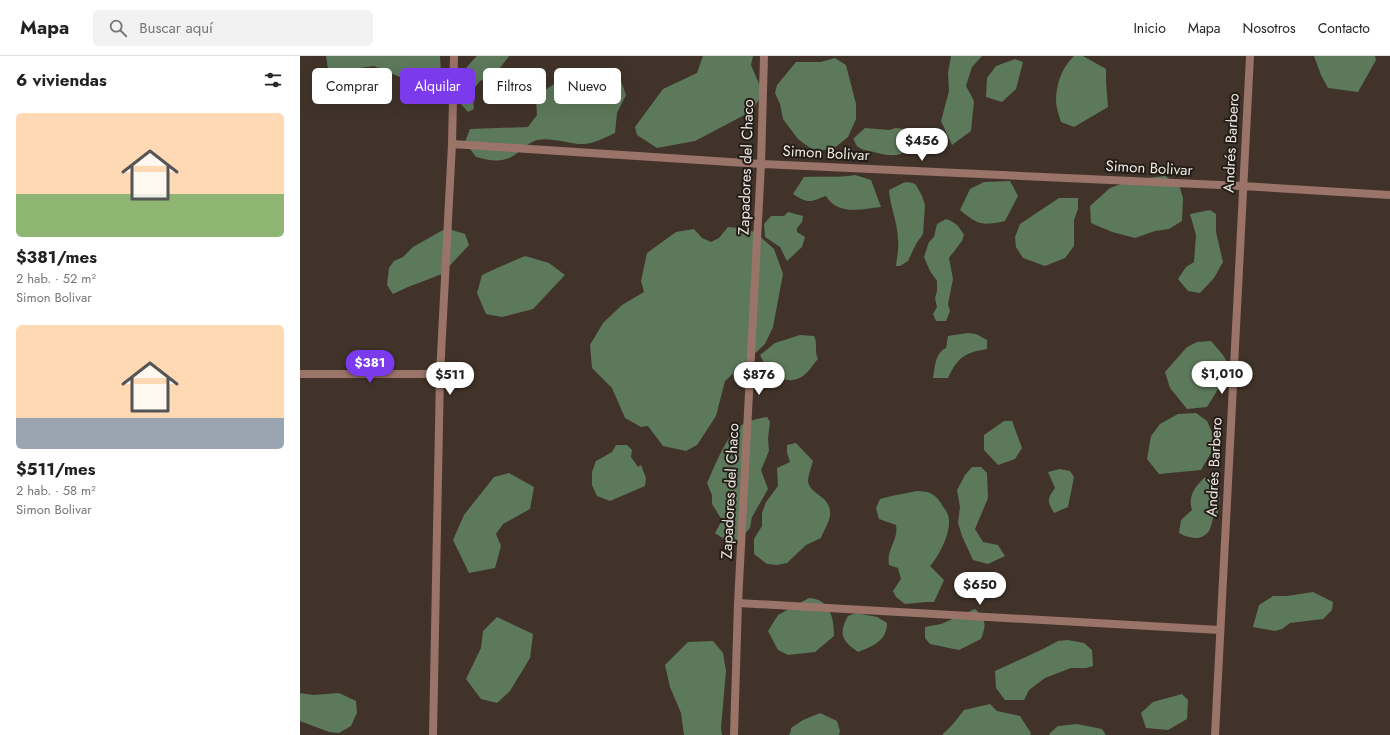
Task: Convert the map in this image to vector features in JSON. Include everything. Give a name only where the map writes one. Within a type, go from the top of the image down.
[{"type":"street","points":[[433,735],[440,374],[452,144],[454,56]]},
{"type":"street","name":"Zapadores del Chaco","points":[[734,735],[738,603],[761,164],[764,56]]},
{"type":"street","name":"Andrés Barbero","points":[[1215,735],[1242,186],[1250,56]]},
{"type":"street","name":"Simon Bolivar","points":[[452,144],[761,164],[1242,186],[1390,195]]},
{"type":"street","points":[[300,374],[440,374]]},
{"type":"street","points":[[738,603],[1220,630]]},
{"type":"green space","points":[[326,56],[440,56],[441,68],[400,68],[400,77],[392,74],[392,68],[379,68],[374,66],[359,68],[328,68]]},
{"type":"green space","points":[[477,56],[509,56],[500,68],[483,68],[483,80],[480,81],[475,87],[475,68],[467,68]]},
{"type":"green space","points":[[703,56],[753,56],[751,65],[763,93],[752,111],[695,141],[657,148],[637,135],[635,127],[663,89],[697,73]]},
{"type":"green space","points":[[951,56],[982,56],[972,67],[966,86],[974,101],[971,131],[952,145],[941,121],[949,91],[948,73]]},
{"type":"green space","points":[[1074,56],[1083,56],[1106,69],[1108,107],[1074,127],[1061,122],[1056,100],[1060,76],[1066,65]]},
{"type":"green space","points":[[1314,56],[1375,56],[1376,60],[1358,92],[1328,88],[1321,75]]},
{"type":"green space","points":[[835,58],[846,65],[856,104],[856,119],[848,137],[833,149],[814,151],[798,139],[783,119],[780,104],[775,93],[777,85],[796,62],[821,62]]},
{"type":"green space","points":[[1015,59],[1023,62],[1016,89],[1002,102],[986,97],[987,78],[996,66]]},
{"type":"green space","points":[[621,81],[626,95],[617,113],[615,133],[598,141],[584,144],[542,139],[537,140],[530,143],[515,155],[503,160],[489,160],[476,157],[465,142],[470,129],[528,127],[537,115],[536,104],[546,104],[546,89],[554,84],[554,104],[621,104]]},
{"type":"green space","points":[[461,104],[473,104],[474,109],[468,112]]},
{"type":"green space","points":[[865,128],[889,130],[896,128],[904,129],[912,135],[911,143],[904,152],[893,155],[880,154],[864,150],[857,146],[853,139]]},
{"type":"green space","points":[[855,175],[871,180],[881,207],[858,210],[844,209],[831,202],[826,196],[816,200],[806,201],[793,194],[804,177]]},
{"type":"green space","points":[[1165,176],[1179,185],[1183,198],[1182,221],[1169,229],[1155,231],[1135,238],[1112,232],[1091,223],[1090,206],[1110,188],[1132,180]]},
{"type":"green space","points":[[1010,181],[1018,196],[1005,221],[985,224],[971,219],[960,210],[970,189],[984,182]]},
{"type":"green space","points":[[907,182],[916,185],[925,205],[923,234],[916,244],[908,261],[900,266],[896,266],[898,234],[889,190]]},
{"type":"green space","points":[[1059,198],[1078,198],[1078,209],[1074,220],[1074,246],[1065,258],[1045,266],[1023,258],[1016,247],[1015,237],[1020,224]]},
{"type":"green space","points":[[1210,210],[1216,214],[1216,232],[1223,262],[1214,278],[1200,293],[1188,291],[1178,279],[1186,267],[1194,262],[1196,235],[1190,214]]},
{"type":"green space","points":[[788,212],[803,216],[802,222],[797,228],[797,232],[805,237],[802,247],[787,261],[780,247],[765,237],[764,224],[771,216],[784,216]]},
{"type":"green space","points":[[946,219],[956,225],[964,235],[962,241],[949,258],[953,279],[948,304],[950,311],[946,321],[936,321],[933,314],[937,307],[935,298],[937,281],[930,271],[924,257],[929,242],[934,237],[937,224]]},
{"type":"green space","points":[[728,227],[755,232],[774,249],[783,274],[773,327],[765,344],[725,381],[716,416],[697,445],[686,451],[663,446],[648,426],[641,427],[625,418],[612,388],[592,368],[590,345],[603,323],[622,305],[644,292],[641,281],[647,253],[676,232],[694,229],[702,238],[711,242],[719,238]]},
{"type":"green space","points":[[443,230],[452,230],[465,234],[469,245],[442,274],[393,294],[387,285],[389,268],[394,261],[403,257],[413,247]]},
{"type":"green space","points":[[525,256],[549,263],[565,275],[533,309],[502,317],[486,314],[477,293],[482,275]]},
{"type":"green space","points":[[968,333],[976,334],[987,340],[987,349],[967,354],[955,365],[948,378],[933,378],[936,361],[942,350],[946,348],[948,336]]},
{"type":"green space","points":[[800,335],[814,336],[818,359],[803,376],[796,379],[783,379],[767,367],[760,355],[775,343]]},
{"type":"green space","points":[[1211,341],[1223,355],[1231,368],[1207,407],[1187,409],[1170,388],[1165,372],[1187,347],[1197,342]]},
{"type":"green space","points":[[1196,413],[1207,421],[1216,441],[1215,446],[1201,470],[1159,474],[1147,459],[1151,436],[1160,424],[1178,414]]},
{"type":"green space","points":[[767,417],[770,422],[768,438],[769,451],[761,470],[768,489],[752,517],[750,528],[737,542],[730,543],[715,533],[722,520],[712,504],[712,495],[707,483],[720,454],[728,440],[738,428],[751,421]]},
{"type":"green space","points":[[1004,421],[1012,421],[1022,448],[1015,459],[998,465],[984,450],[984,435]]},
{"type":"green space","points":[[796,443],[813,461],[808,480],[809,485],[827,503],[830,508],[830,517],[821,538],[806,545],[787,563],[777,565],[767,564],[754,554],[754,539],[762,526],[762,513],[766,502],[778,486],[777,468],[790,462],[787,453],[787,445]]},
{"type":"green space","points":[[616,445],[627,445],[632,450],[631,457],[638,467],[641,465],[646,478],[645,486],[610,501],[597,496],[592,485],[592,472],[596,461],[612,452]]},
{"type":"green space","points":[[972,467],[981,467],[987,473],[988,498],[975,529],[983,542],[998,545],[1005,556],[988,564],[973,560],[958,523],[960,507],[957,490],[965,475]]},
{"type":"green space","points":[[1060,469],[1070,471],[1074,477],[1068,507],[1054,513],[1049,503],[1049,498],[1055,488],[1048,472]]},
{"type":"green space","points":[[509,473],[534,487],[530,509],[503,524],[496,534],[501,546],[495,568],[469,573],[453,540],[464,515],[494,477]]},
{"type":"green space","points":[[1214,477],[1217,481],[1219,491],[1219,502],[1217,517],[1213,518],[1209,531],[1202,537],[1198,538],[1179,533],[1181,520],[1192,510],[1191,496],[1197,485],[1204,478]]},
{"type":"green space","points":[[917,491],[929,493],[935,496],[940,501],[948,515],[949,528],[947,535],[941,549],[930,566],[944,580],[934,602],[905,604],[896,597],[893,591],[901,579],[898,568],[889,565],[889,554],[896,535],[896,525],[879,519],[876,508],[880,499]]},
{"type":"green space","points":[[1313,592],[1333,602],[1332,610],[1323,619],[1290,623],[1282,629],[1275,631],[1253,627],[1259,605],[1273,596],[1287,596]]},
{"type":"green space","points":[[809,598],[816,599],[826,606],[832,616],[834,636],[815,652],[788,655],[778,650],[768,631],[778,615]]},
{"type":"green space","points":[[975,609],[982,616],[984,623],[984,630],[981,639],[959,650],[930,644],[925,638],[925,627],[941,624]]},
{"type":"green space","points":[[856,613],[877,617],[887,623],[885,634],[882,639],[874,645],[858,652],[845,641],[843,637],[843,628],[848,616]]},
{"type":"green space","points":[[497,617],[533,634],[530,658],[510,691],[497,703],[481,699],[466,679],[481,648],[483,631]]},
{"type":"green space","points":[[1068,640],[1084,643],[1092,650],[1093,666],[1086,668],[1071,668],[1045,678],[1029,690],[1024,700],[1005,700],[996,688],[995,671],[1058,641]]},
{"type":"green space","points":[[713,641],[723,653],[726,671],[721,728],[722,735],[684,735],[681,713],[670,687],[665,665],[688,642]]},
{"type":"green space","points":[[300,693],[313,695],[339,693],[356,701],[357,713],[351,726],[339,733],[329,732],[300,721]]},
{"type":"green space","points":[[1182,694],[1188,700],[1187,719],[1168,730],[1146,728],[1141,713],[1153,702]]},
{"type":"green space","points":[[990,704],[997,711],[1020,716],[1031,733],[1030,735],[942,735],[964,710]]},
{"type":"green space","points":[[820,713],[837,721],[840,731],[839,735],[789,735],[791,728],[803,720]]},
{"type":"green space","points":[[1077,724],[1102,729],[1106,735],[1049,735],[1058,726]]}]
